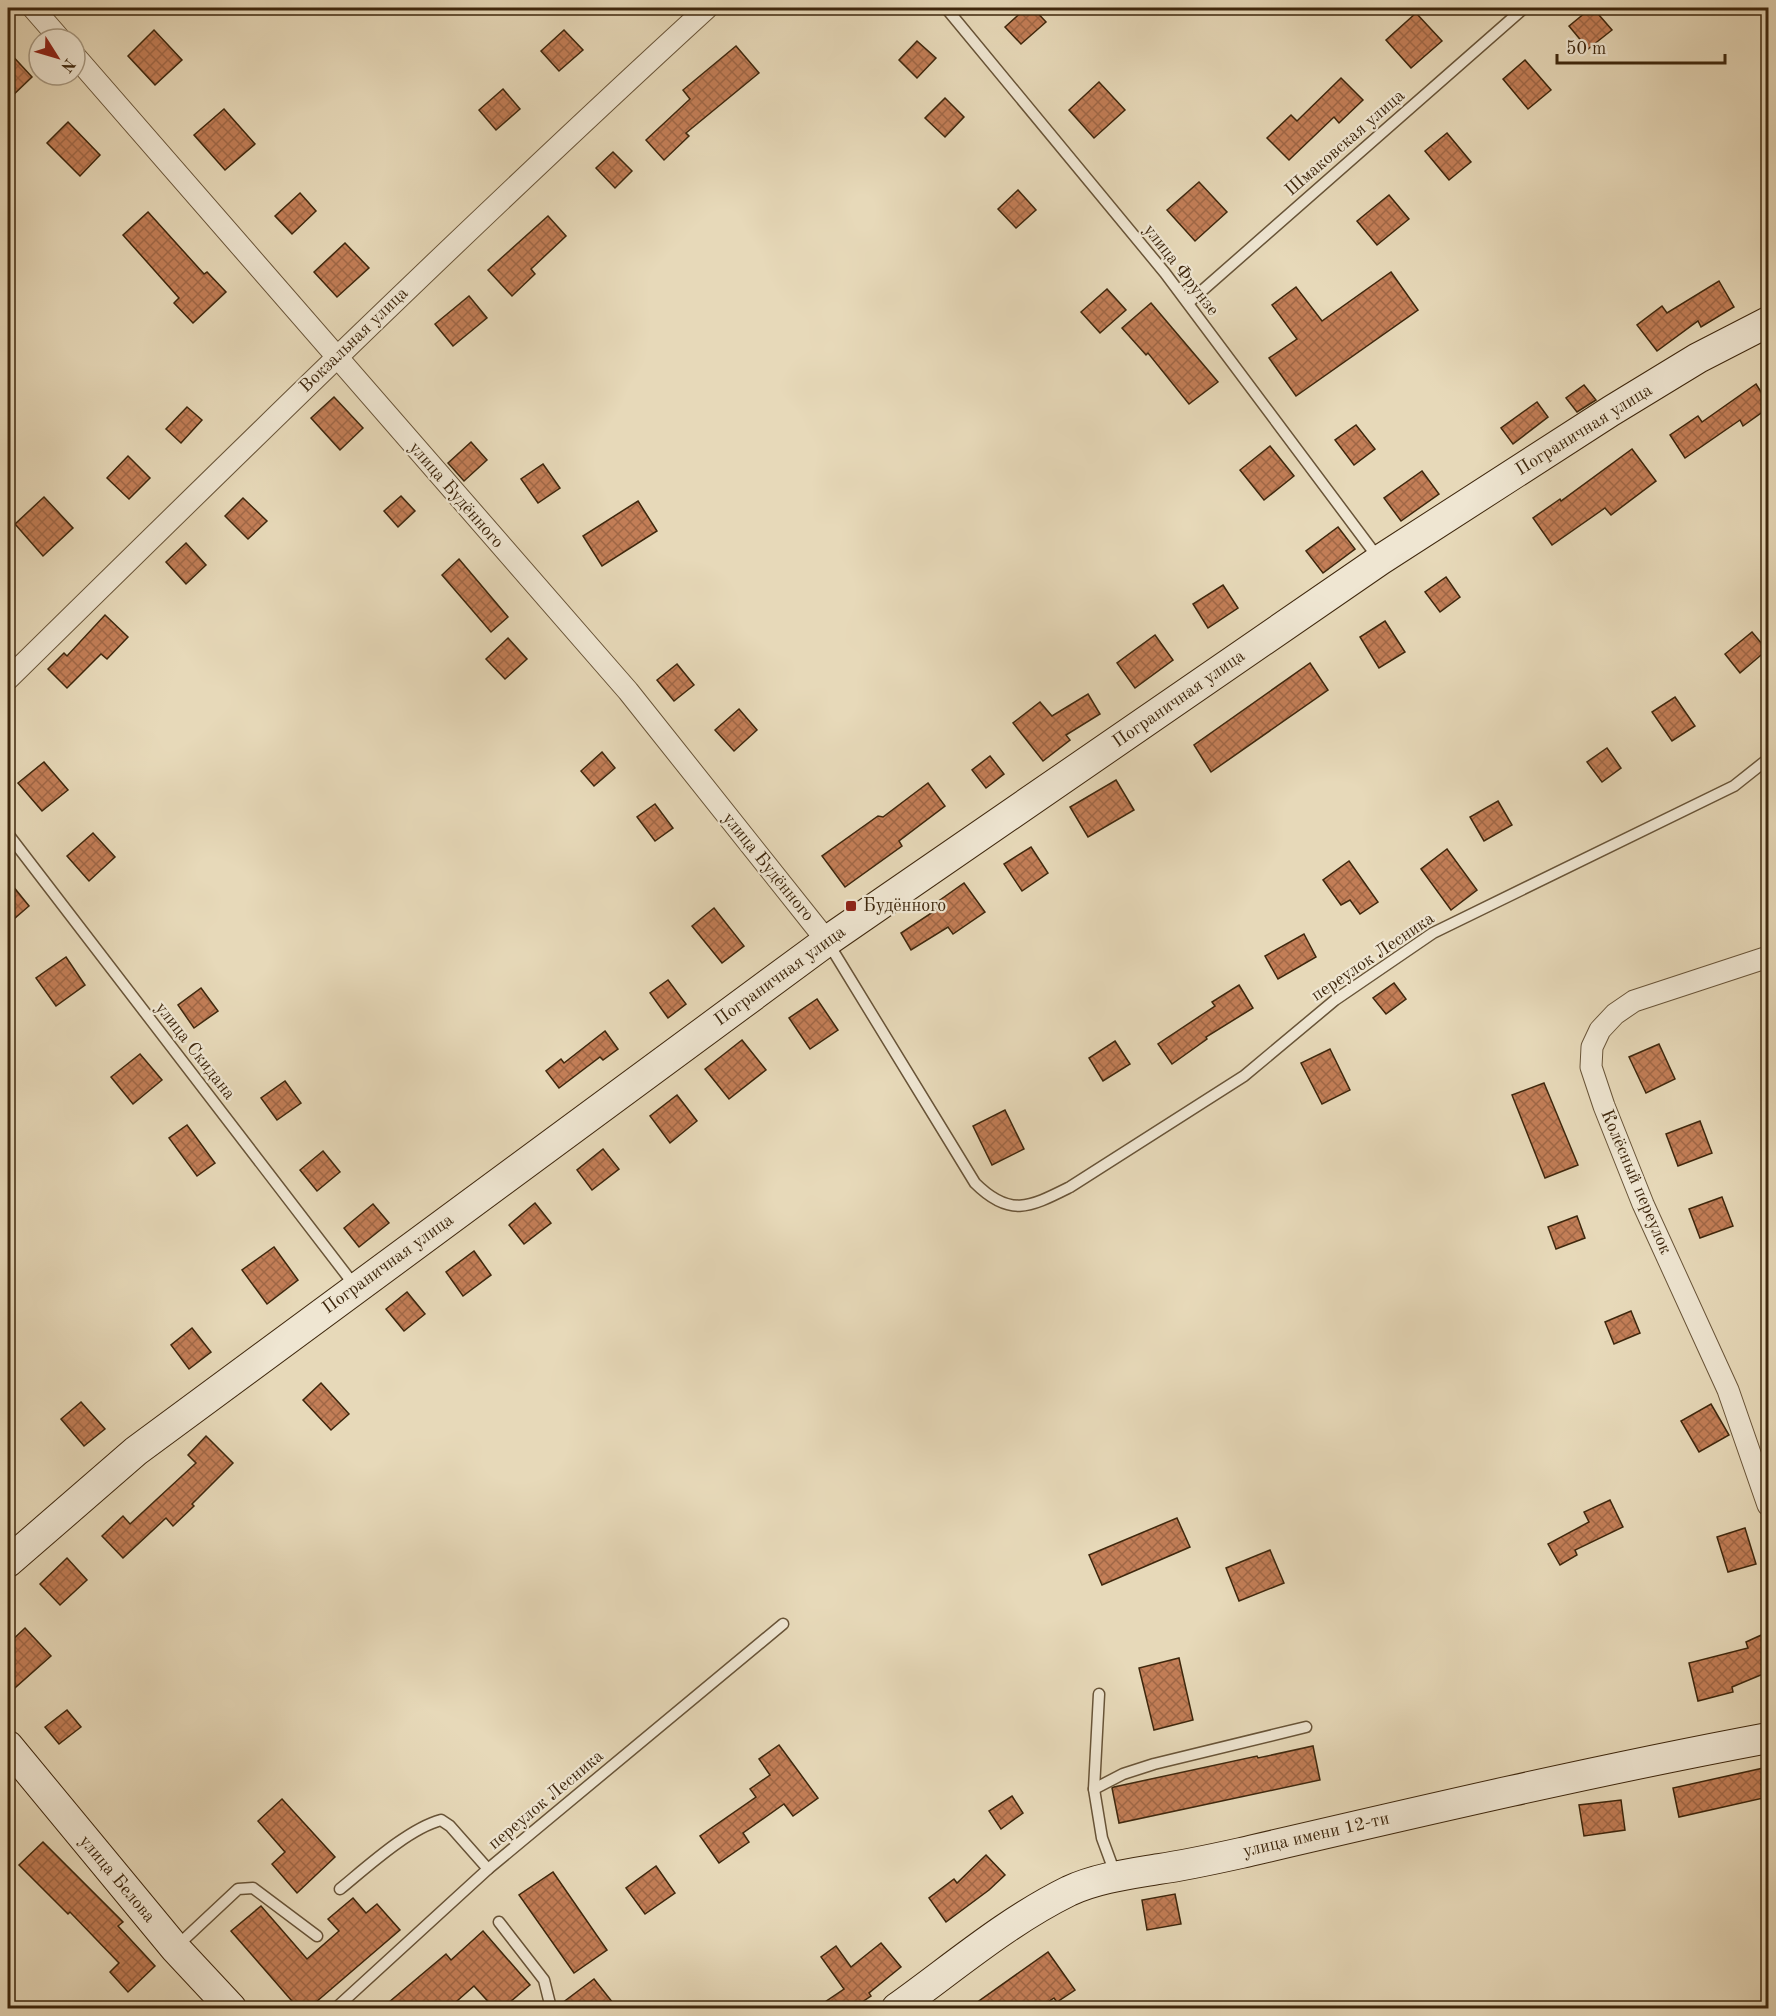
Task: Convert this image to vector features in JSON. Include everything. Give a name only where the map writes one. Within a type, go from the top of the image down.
[{"type":"street","points":[[33,8],[50,27]]},
{"type":"street","name":"Вокзальная улица","points":[[8,680],[336,357],[591,114],[707,8]]},
{"type":"street","name":"улица Будённого","points":[[87,70],[628,691],[827,941]]},
{"type":"street","name":"Пограничная улица","points":[[8,1562],[136,1451],[827,941],[1380,560],[1649,387],[1698,358],[1768,322]]},
{"type":"street","name":"Колёсный переулок","points":[[1768,957],[1634,1001],[1615,1014],[1600,1030],[1592,1047],[1591,1067],[1643,1204],[1728,1390],[1768,1505]]},
{"type":"street","name":"улица имени 12-ти","points":[[897,2008],[1022,1917],[1072,1890],[1116,1876],[1239,1853],[1696,1751],[1768,1738]]},
{"type":"street","name":"улица Белова","points":[[8,1746],[175,1948],[231,2008]]},
{"type":"lane","name":"улица Фрунзе","points":[[946,8],[1166,273],[1380,560]]},
{"type":"lane","name":"Шмаковская улица","points":[[1188,303],[1524,8]]},
{"type":"lane","name":"переулок Лесника","points":[[827,941],[975,1183],[989,1197],[1012,1207],[1040,1202],[1070,1187],[1244,1076],[1335,1000],[1433,933],[1734,786],[1768,759]]},
{"type":"lane","name":"улица Скидана","points":[[8,834],[356,1287]]},
{"type":"lane","name":"переулок Лесника","points":[[336,2008],[488,1869],[783,1624]]},
{"type":"lane","points":[[1099,1694],[1094,1789],[1102,1838],[1116,1876]]},
{"type":"lane","points":[[1094,1789],[1123,1774],[1154,1764],[1305,1727]]},
{"type":"lane","points":[[340,1889],[387,1851],[428,1823],[441,1820],[450,1826],[488,1869]]},
{"type":"lane","points":[[175,1948],[238,1889],[253,1888],[317,1936]]},
{"type":"lane","points":[[498,1922],[544,1980],[550,2008]]},
{"type":"building","points":[[1026,8],[1033,8],[1046,22],[1021,44],[1005,27]]},
{"type":"building","points":[[1591,8],[1612,30],[1588,49],[1569,26]]},
{"type":"building","points":[[1416,13],[1442,41],[1411,68],[1386,40]]},
{"type":"building","points":[[154,30],[182,60],[155,85],[128,56]]},
{"type":"building","points":[[564,30],[583,50],[559,71],[541,51]]},
{"type":"building","points":[[917,41],[936,58],[917,78],[899,60]]},
{"type":"building","points":[[736,46],[759,73],[686,133],[689,136],[664,160],[646,140],[690,99],[683,90]]},
{"type":"building","points":[[8,51],[27,72],[27,82],[8,100]]},
{"type":"building","points":[[1525,60],[1551,90],[1528,109],[1503,79]]},
{"type":"building","points":[[1341,78],[1363,100],[1339,123],[1334,117],[1289,160],[1267,138],[1291,115],[1297,121]]},
{"type":"building","points":[[1099,82],[1125,110],[1094,138],[1069,110]]},
{"type":"building","points":[[503,89],[520,109],[496,130],[479,110]]},
{"type":"building","points":[[945,98],[964,117],[945,137],[925,118]]},
{"type":"building","points":[[224,109],[255,144],[225,170],[194,135]]},
{"type":"building","points":[[68,122],[100,155],[80,176],[47,143]]},
{"type":"building","points":[[1447,133],[1471,162],[1449,180],[1425,151]]},
{"type":"building","points":[[613,152],[632,171],[615,188],[596,168]]},
{"type":"building","points":[[1199,182],[1227,212],[1195,241],[1167,210]]},
{"type":"building","points":[[1018,190],[1036,210],[1016,228],[998,209]]},
{"type":"building","points":[[300,193],[316,211],[292,234],[275,216]]},
{"type":"building","points":[[1389,195],[1409,219],[1377,245],[1357,221]]},
{"type":"building","points":[[148,212],[204,274],[207,272],[226,292],[193,323],[174,303],[179,298],[123,235]]},
{"type":"building","points":[[548,216],[566,236],[531,269],[535,274],[512,296],[488,270]]},
{"type":"building","points":[[345,243],[369,268],[337,297],[314,272]]},
{"type":"building","points":[[1391,272],[1418,310],[1296,396],[1269,358],[1297,339],[1272,305],[1296,287],[1322,321]]},
{"type":"building","points":[[1719,281],[1734,307],[1701,327],[1698,321],[1657,351],[1637,325],[1662,306],[1667,313]]},
{"type":"building","points":[[1107,289],[1126,310],[1100,333],[1081,312]]},
{"type":"building","points":[[469,296],[487,318],[453,346],[435,324]]},
{"type":"building","points":[[1151,303],[1218,382],[1189,404],[1148,353],[1146,355],[1122,328]]},
{"type":"building","points":[[1756,384],[1768,403],[1768,408],[1743,426],[1740,420],[1685,458],[1670,435],[1698,416],[1702,422]]},
{"type":"building","points":[[1584,385],[1596,400],[1577,412],[1566,398]]},
{"type":"building","points":[[334,397],[363,428],[340,450],[311,418]]},
{"type":"building","points":[[1537,402],[1548,417],[1513,444],[1501,428]]},
{"type":"building","points":[[187,407],[202,420],[181,443],[166,429]]},
{"type":"building","points":[[1356,425],[1375,449],[1354,465],[1335,440]]},
{"type":"building","points":[[471,442],[487,460],[464,481],[448,463]]},
{"type":"building","points":[[1270,446],[1294,476],[1264,500],[1240,470]]},
{"type":"building","points":[[1632,449],[1656,481],[1611,515],[1605,508],[1552,545],[1533,518],[1560,499],[1561,501]]},
{"type":"building","points":[[128,456],[150,478],[129,499],[107,478]]},
{"type":"building","points":[[543,464],[560,488],[538,503],[521,479]]},
{"type":"building","points":[[1422,471],[1439,494],[1401,521],[1384,498]]},
{"type":"building","points":[[401,496],[415,511],[398,527],[384,511]]},
{"type":"building","points":[[44,497],[73,528],[43,556],[15,524]]},
{"type":"building","points":[[243,498],[267,521],[248,539],[225,516]]},
{"type":"building","points":[[638,501],[657,531],[602,566],[583,536]]},
{"type":"building","points":[[1338,527],[1355,549],[1323,573],[1306,551]]},
{"type":"building","points":[[186,543],[206,565],[186,584],[166,562]]},
{"type":"building","points":[[459,559],[508,617],[491,632],[442,575]]},
{"type":"building","points":[[1446,577],[1460,597],[1440,612],[1425,592]]},
{"type":"building","points":[[1223,585],[1238,608],[1208,628],[1193,604]]},
{"type":"building","points":[[105,615],[128,637],[107,659],[101,654],[67,688],[48,669],[64,653],[67,656]]},
{"type":"building","points":[[1385,621],[1405,652],[1379,668],[1360,637]]},
{"type":"building","points":[[1752,632],[1767,650],[1740,673],[1725,654]]},
{"type":"building","points":[[1155,635],[1173,660],[1135,688],[1117,663]]},
{"type":"building","points":[[508,638],[527,659],[505,679],[486,659]]},
{"type":"building","points":[[1310,663],[1328,690],[1211,772],[1194,745]]},
{"type":"building","points":[[677,664],[694,685],[674,701],[657,680]]},
{"type":"building","points":[[1088,694],[1100,714],[1066,735],[1070,740],[1043,761],[1013,723],[1040,702],[1052,716]]},
{"type":"building","points":[[1675,697],[1695,726],[1672,741],[1652,712]]},
{"type":"building","points":[[739,709],[757,730],[734,751],[715,730]]},
{"type":"building","points":[[1607,748],[1621,768],[1602,782],[1587,762]]},
{"type":"building","points":[[602,752],[615,768],[594,786],[581,771]]},
{"type":"building","points":[[990,756],[1004,774],[986,788],[972,770]]},
{"type":"building","points":[[44,762],[68,790],[42,811],[18,783]]},
{"type":"building","points":[[1116,780],[1134,810],[1088,837],[1070,807]]},
{"type":"building","points":[[928,783],[945,806],[899,841],[902,846],[845,887],[822,856],[878,816],[883,817]]},
{"type":"building","points":[[1498,801],[1512,825],[1484,841],[1470,817]]},
{"type":"building","points":[[655,804],[673,828],[655,841],[637,817]]},
{"type":"building","points":[[93,833],[115,857],[89,881],[67,856]]},
{"type":"building","points":[[1031,847],[1048,873],[1022,891],[1004,864]]},
{"type":"building","points":[[1447,849],[1477,890],[1451,910],[1421,869]]},
{"type":"building","points":[[1349,861],[1378,902],[1360,914],[1350,900],[1341,905],[1323,880]]},
{"type":"building","points":[[8,880],[29,906],[8,924]]},
{"type":"building","points":[[964,883],[985,912],[953,934],[948,927],[911,950],[901,933],[936,910],[933,905]]},
{"type":"building","points":[[714,908],[744,946],[722,963],[692,926]]},
{"type":"building","points":[[1304,934],[1316,957],[1278,979],[1265,956]]},
{"type":"building","points":[[66,957],[85,985],[56,1006],[36,978]]},
{"type":"building","points":[[668,980],[686,1004],[668,1018],[650,993]]},
{"type":"building","points":[[1394,983],[1406,999],[1386,1014],[1373,998]]},
{"type":"building","points":[[1239,985],[1253,1008],[1206,1037],[1207,1039],[1172,1064],[1158,1044],[1215,1006],[1212,1002]]},
{"type":"building","points":[[201,988],[218,1011],[194,1028],[178,1005]]},
{"type":"building","points":[[817,999],[838,1030],[810,1049],[789,1018]]},
{"type":"building","points":[[605,1031],[618,1049],[603,1060],[600,1057],[559,1088],[546,1071],[561,1059],[564,1063]]},
{"type":"building","points":[[742,1040],[766,1070],[729,1099],[705,1069]]},
{"type":"building","points":[[1115,1041],[1130,1064],[1103,1081],[1089,1058]]},
{"type":"building","points":[[1659,1044],[1675,1079],[1646,1093],[1629,1057]]},
{"type":"building","points":[[1330,1049],[1350,1090],[1322,1104],[1301,1063]]},
{"type":"building","points":[[140,1054],[162,1080],[133,1104],[111,1077]]},
{"type":"building","points":[[285,1081],[301,1103],[277,1120],[261,1098]]},
{"type":"building","points":[[1544,1083],[1578,1165],[1545,1178],[1512,1095]]},
{"type":"building","points":[[677,1095],[697,1121],[670,1143],[650,1116]]},
{"type":"building","points":[[1005,1110],[1024,1149],[992,1165],[973,1126]]},
{"type":"building","points":[[1700,1121],[1712,1153],[1678,1166],[1666,1134]]},
{"type":"building","points":[[187,1125],[215,1163],[197,1176],[169,1138]]},
{"type":"building","points":[[603,1149],[619,1169],[592,1190],[577,1170]]},
{"type":"building","points":[[323,1151],[340,1172],[317,1191],[300,1170]]},
{"type":"building","points":[[1722,1197],[1733,1226],[1700,1238],[1689,1209]]},
{"type":"building","points":[[535,1203],[551,1223],[524,1244],[509,1225]]},
{"type":"building","points":[[373,1204],[389,1223],[359,1247],[344,1228]]},
{"type":"building","points":[[1577,1216],[1585,1238],[1556,1249],[1548,1227]]},
{"type":"building","points":[[274,1247],[298,1280],[267,1304],[242,1270]]},
{"type":"building","points":[[474,1251],[491,1275],[463,1296],[446,1272]]},
{"type":"building","points":[[407,1292],[425,1314],[404,1331],[386,1309]]},
{"type":"building","points":[[1631,1311],[1640,1333],[1614,1344],[1605,1322]]},
{"type":"building","points":[[192,1328],[211,1352],[189,1369],[171,1345]]},
{"type":"building","points":[[321,1383],[349,1414],[331,1430],[303,1400]]},
{"type":"building","points":[[81,1402],[105,1429],[84,1446],[61,1419]]},
{"type":"building","points":[[1711,1404],[1729,1435],[1699,1452],[1681,1421]]},
{"type":"building","points":[[206,1436],[233,1463],[173,1526],[166,1518],[123,1558],[102,1536],[123,1516],[130,1524],[196,1463],[188,1455]]},
{"type":"building","points":[[1610,1500],[1623,1527],[1575,1550],[1577,1555],[1560,1565],[1548,1544],[1589,1522],[1584,1512]]},
{"type":"building","points":[[1177,1518],[1190,1547],[1102,1585],[1089,1555]]},
{"type":"building","points":[[1745,1528],[1756,1564],[1728,1572],[1717,1537]]},
{"type":"building","points":[[1270,1550],[1284,1583],[1239,1601],[1226,1568]]},
{"type":"building","points":[[67,1558],[87,1580],[60,1605],[40,1584]]},
{"type":"building","points":[[25,1628],[51,1656],[8,1694],[8,1644]]},
{"type":"building","points":[[1768,1632],[1768,1672],[1732,1687],[1733,1692],[1698,1701],[1689,1663],[1748,1648],[1746,1642]]},
{"type":"building","points":[[1179,1658],[1193,1720],[1154,1730],[1139,1668]]},
{"type":"building","points":[[67,1710],[81,1727],[59,1744],[45,1727]]},
{"type":"building","points":[[779,1745],[818,1798],[793,1816],[784,1804],[743,1833],[749,1842],[719,1863],[700,1836],[756,1797],[750,1789],[770,1775],[759,1759]]},
{"type":"building","points":[[1313,1746],[1320,1780],[1119,1823],[1112,1788],[1114,1787]]},
{"type":"building","points":[[1768,1767],[1768,1797],[1679,1817],[1673,1788]]},
{"type":"building","points":[[1012,1796],[1023,1813],[1001,1829],[989,1811]]},
{"type":"building","points":[[282,1799],[335,1857],[297,1893],[272,1864],[285,1852],[258,1821]]},
{"type":"building","points":[[1621,1800],[1625,1830],[1584,1836],[1579,1805]]},
{"type":"building","points":[[43,1842],[123,1922],[118,1926],[155,1966],[128,1992],[110,1972],[119,1963],[70,1912],[68,1914],[19,1865]]},
{"type":"building","points":[[986,1855],[1005,1875],[946,1922],[929,1898],[954,1879],[957,1883]]},
{"type":"building","points":[[656,1866],[675,1893],[645,1914],[626,1888]]},
{"type":"building","points":[[553,1872],[607,1950],[574,1973],[519,1895]]},
{"type":"building","points":[[1175,1894],[1181,1924],[1147,1930],[1142,1900]]},
{"type":"building","points":[[353,1898],[366,1913],[377,1904],[400,1930],[309,2008],[298,2008],[231,1931],[261,1906],[307,1959],[339,1931],[328,1919]]},
{"type":"building","points":[[483,1931],[530,1985],[503,2008],[494,2008],[474,1986],[449,2008],[382,2008],[446,1954],[451,1960]]},
{"type":"building","points":[[881,1943],[901,1967],[869,1993],[871,1996],[853,2008],[816,2008],[844,1989],[821,1957],[836,1946],[851,1967]]},
{"type":"building","points":[[1048,1952],[1075,1990],[1057,2002],[1054,1998],[1039,2008],[969,2008]]},
{"type":"building","points":[[594,1979],[617,2008],[558,2008],[558,2006]]},
{"type":"place","name":"Будённого","points":[[851,906]]}]
